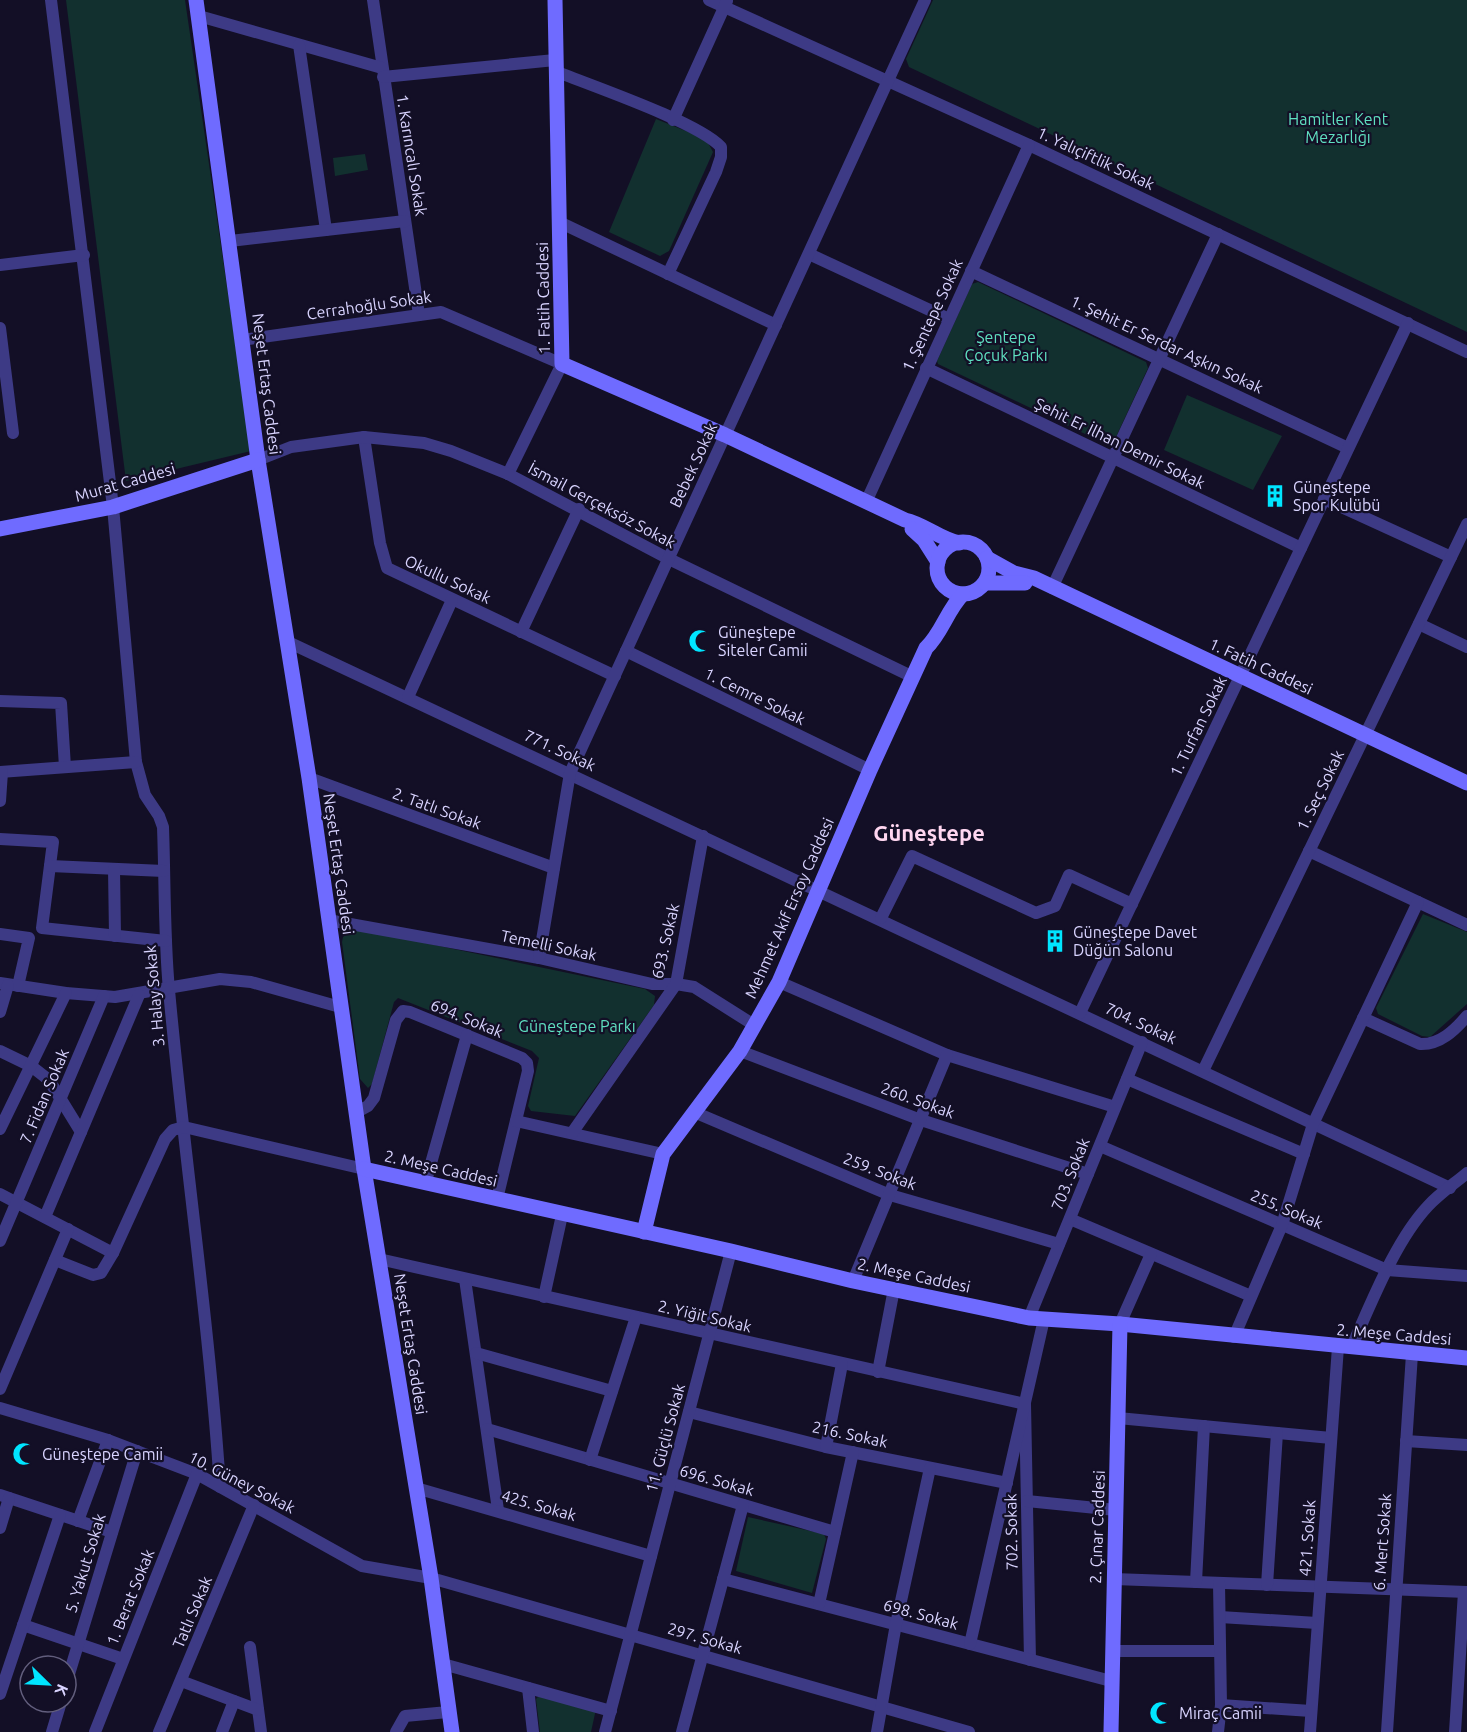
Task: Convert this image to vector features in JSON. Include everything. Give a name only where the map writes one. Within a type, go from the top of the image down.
[{"type":"street","name":"3. Halay Sokak","points":[[51,0],[84,255],[113,507],[136,762],[145,795],[159,816],[163,827],[169,990],[213,1372],[220,1487]]},
{"type":"street","name":"Neşet Ertaş Caddesi","points":[[196,0],[258,460],[309,778],[364,1169],[431,1578],[452,1732]]},
{"type":"street","name":"1. Karıncalı Sokak","points":[[373,0],[419,315]]},
{"type":"street","name":"1. Fatih Caddesi","points":[[555,0],[562,364],[725,435],[867,500],[905,520],[917,522],[940,538],[959,543]]},
{"type":"street","name":"1. Yalıçiftlik Sokak","points":[[709,0],[726,3],[888,82],[1467,352]]},
{"type":"street","name":"Bebek Sokak","points":[[539,958],[570,773],[925,0]]},
{"type":"street","points":[[673,120],[726,3]]},
{"type":"street","points":[[199,16],[382,72],[555,65],[713,139],[721,147],[721,157],[668,274]]},
{"type":"street","points":[[299,45],[326,230]]},
{"type":"street","name":"1. Şentepe Sokak","points":[[867,500],[1029,146]]},
{"type":"street","points":[[230,241],[405,221]]},
{"type":"street","points":[[559,222],[776,325]]},
{"type":"street","points":[[985,582],[1046,585],[1114,458],[1218,234]]},
{"type":"street","points":[[809,254],[949,319]]},
{"type":"street","points":[[0,265],[84,255]]},
{"type":"street","name":"1. Şehit Er Serdar Aşkın Sokak","points":[[971,271],[1348,448]]},
{"type":"street","name":"Cerrahoğlu Sokak","points":[[242,340],[441,312],[562,364]]},
{"type":"street","name":"1. Turfan Sokak","points":[[1080,1013],[1408,323]]},
{"type":"street","points":[[0,327],[13,433]]},
{"type":"street","points":[[508,474],[562,364]]},
{"type":"street","name":"Şehit Er İlhan Demir Sokak","points":[[926,368],[1301,548]]},
{"type":"street","name":"İsmail Gerçeksöz Sokak","points":[[258,460],[291,447],[364,437],[424,443],[508,474],[579,509],[669,559],[913,677]]},
{"type":"street","name":"Okullu Sokak","points":[[364,437],[380,543],[387,568],[615,676]]},
{"type":"street","name":"Murat Caddesi","points":[[0,529],[113,507],[258,460]]},
{"type":"street","points":[[1324,499],[1451,557]]},
{"type":"street","points":[[521,632],[579,509]]},
{"type":"street","points":[[905,520],[924,540],[938,562],[941,608],[927,640],[926,648]]},
{"type":"street","name":"1. Seç Sokak","points":[[1203,1071],[1467,524]]},
{"type":"street","points":[[938,562],[946,549],[959,543],[975,545],[987,558],[989,566],[985,582],[979,589],[963,594],[954,593],[941,582]]},
{"type":"street","name":"1. Fatih Caddesi","points":[[987,558],[1002,568],[1034,578],[1467,783]]},
{"type":"street","name":"Mehmet Akif Ersoy Caddesi","points":[[644,1232],[663,1154],[740,1051],[778,982],[926,648],[933,641],[948,612],[963,594]]},
{"type":"street","points":[[408,698],[452,600]]},
{"type":"street","points":[[1419,624],[1467,647]]},
{"type":"street","name":"771. Sokak","points":[[288,642],[818,889]]},
{"type":"street","name":"1. Cemre Sokak","points":[[626,651],[870,770]]},
{"type":"street","points":[[0,701],[61,703],[65,767]]},
{"type":"street","points":[[0,801],[1,772],[136,762]]},
{"type":"street","name":"2. Tatlı Sokak","points":[[309,778],[554,868]]},
{"type":"street","name":"693. Sokak","points":[[572,1133],[676,984],[703,836]]},
{"type":"street","points":[[0,840],[53,842],[42,928],[166,941]]},
{"type":"street","points":[[1309,851],[1467,925]]},
{"type":"street","points":[[880,918],[912,856],[1036,914],[1055,906],[1069,875],[1132,904]]},
{"type":"street","points":[[50,866],[164,871]]},
{"type":"street","points":[[114,869],[115,936]]},
{"type":"street","name":"704. Sokak","points":[[818,889],[1450,1188]]},
{"type":"street","points":[[1234,1337],[1282,1226],[1313,1124],[1418,902]]},
{"type":"street","name":"Temelli Sokak","points":[[328,920],[539,958],[652,984],[694,987],[754,1025]]},
{"type":"street","points":[[0,934],[29,938],[0,1012]]},
{"type":"street","points":[[9,985],[104,996],[139,995],[220,979],[251,982],[340,1007]]},
{"type":"street","points":[[778,982],[947,1055],[1115,1107]]},
{"type":"street","points":[[0,1129],[66,993]]},
{"type":"street","points":[[45,1217],[139,995]]},
{"type":"street","name":"7. Fidan Sokak","points":[[0,1241],[104,996]]},
{"type":"street","name":"694. Sokak","points":[[357,1112],[368,1106],[374,1098],[400,1013],[410,1012],[522,1058],[527,1064],[528,1071],[497,1199]]},
{"type":"street","points":[[1364,1018],[1420,1044],[1430,1045],[1440,1041],[1467,1016]]},
{"type":"street","points":[[426,1181],[467,1035]]},
{"type":"street","name":"703. Sokak","points":[[1036,1318],[1059,1244],[1142,1042]]},
{"type":"street","points":[[0,1051],[31,1066],[49,1080],[81,1132]]},
{"type":"street","name":"260. Sokak","points":[[740,1051],[921,1120],[1088,1174]]},
{"type":"street","points":[[853,1281],[947,1055]]},
{"type":"street","points":[[1127,1079],[1304,1154]]},
{"type":"street","name":"259. Sokak","points":[[694,1112],[890,1195],[1059,1244]]},
{"type":"street","points":[[516,1121],[663,1154]]},
{"type":"street","points":[[55,1260],[93,1275],[101,1273],[113,1253],[165,1139],[173,1130],[184,1126],[364,1169]]},
{"type":"street","name":"255. Sokak","points":[[1100,1146],[1386,1270],[1467,1276]]},
{"type":"street","name":"2. Meşe Caddesi","points":[[364,1169],[426,1181],[562,1215],[731,1251],[853,1281],[1036,1318],[1467,1358]]},
{"type":"street","name":"421. Sokak","points":[[1310,1732],[1331,1438],[1344,1347],[1386,1270],[1419,1216],[1467,1173]]},
{"type":"street","points":[[0,1194],[113,1253]]},
{"type":"street","points":[[544,1297],[562,1215]]},
{"type":"street","points":[[1070,1219],[1251,1296]]},
{"type":"street","points":[[0,1389],[68,1229]]},
{"type":"street","name":"11. Güçlü Sokak","points":[[606,1732],[731,1251]]},
{"type":"street","points":[[1120,1324],[1151,1254]]},
{"type":"street","name":"2. Yiğit Sokak","points":[[379,1259],[1024,1404]]},
{"type":"street","points":[[465,1279],[498,1510]]},
{"type":"street","points":[[878,1372],[894,1289]]},
{"type":"street","points":[[590,1460],[636,1317]]},
{"type":"street","name":"702. Sokak","points":[[970,1644],[1024,1404],[1036,1318]]},
{"type":"street","name":"2. Çınar Caddesi","points":[[1111,1732],[1120,1324]]},
{"type":"street","points":[[476,1353],[612,1391]]},
{"type":"street","name":"6. Mert Sokak","points":[[1387,1732],[1412,1354]]},
{"type":"street","points":[[826,1447],[842,1364]]},
{"type":"street","name":"702. Sokak","points":[[1024,1404],[1030,1660]]},
{"type":"street","name":"10. Güney Sokak","points":[[0,1407],[108,1440],[197,1474],[362,1566],[431,1578]]},
{"type":"street","name":"216. Sokak","points":[[689,1412],[826,1447],[1007,1483]]},
{"type":"street","points":[[1118,1418],[1331,1438]]},
{"type":"street","points":[[1196,1582],[1204,1426]]},
{"type":"street","name":"696. Sokak","points":[[487,1430],[835,1532]]},
{"type":"street","points":[[1267,1585],[1277,1433]]},
{"type":"street","points":[[78,1521],[108,1440]]},
{"type":"street","points":[[1406,1441],[1467,1445]]},
{"type":"street","name":"5. Yakut Sokak","points":[[75,1654],[137,1451]]},
{"type":"street","points":[[819,1604],[853,1452]]},
{"type":"street","points":[[877,1732],[896,1624],[930,1468]]},
{"type":"street","name":"1. Berat Sokak","points":[[94,1732],[197,1474]]},
{"type":"street","name":"425. Sokak","points":[[416,1488],[651,1556]]},
{"type":"street","points":[[0,1528],[5,1496],[112,1532]]},
{"type":"street","points":[[1027,1502],[1116,1510]]},
{"type":"street","name":"Tatlı Sokak","points":[[159,1732],[254,1505]]},
{"type":"street","points":[[682,1732],[743,1505]]},
{"type":"street","points":[[0,1694],[60,1515]]},
{"type":"street","name":"297. Sokak","points":[[431,1578],[880,1706],[952,1730],[969,1732]]},
{"type":"street","name":"698. Sokak","points":[[723,1579],[1111,1681]]},
{"type":"street","points":[[1114,1579],[1466,1592],[1463,1671],[1455,1732]]},
{"type":"street","points":[[1218,1732],[1221,1705],[1220,1583]]},
{"type":"street","points":[[1220,1617],[1317,1623]]},
{"type":"street","points":[[23,1625],[123,1659]]},
{"type":"street","points":[[250,1647],[261,1732]]},
{"type":"street","points":[[1112,1651],[1219,1651]]},
{"type":"street","points":[[443,1664],[611,1711]]},
{"type":"street","points":[[181,1681],[258,1710]]},
{"type":"street","points":[[528,1688],[534,1732]]},
{"type":"street","points":[[222,1732],[234,1701]]},
{"type":"street","points":[[1221,1705],[1311,1711]]},
{"type":"street","points":[[396,1732],[405,1716],[448,1712]]},
{"type":"street","points":[[52,1732],[57,1714]]},
{"type":"green space","points":[[66,0],[185,0],[251,451],[126,481]]},
{"type":"green space","name":"Hamitler Kent Mezarlığı","points":[[933,0],[1467,0],[1467,332],[909,67],[906,59]]},
{"type":"green space","points":[[656,119],[706,139],[713,152],[669,251],[660,256],[609,232]]},
{"type":"green space","points":[[365,154],[368,170],[335,176],[333,158]]},
{"type":"green space","name":"Şentepe Çoçuk Parkı","points":[[978,282],[1146,362],[1148,368],[1115,439],[1104,443],[938,364],[937,361],[972,284]]},
{"type":"green space","points":[[1187,395],[1282,436],[1253,490],[1164,450]]},
{"type":"green space","points":[[1423,914],[1467,932],[1467,1004],[1430,1037],[1422,1036],[1378,1014],[1376,1008]]},
{"type":"green space","name":"Güneştepe Parkı","points":[[353,928],[645,989],[655,996],[654,1005],[575,1116],[531,1111],[528,1106],[539,1058],[532,1051],[398,998],[394,1002],[372,1084],[368,1088],[360,1079],[342,942],[343,937]]},
{"type":"green space","points":[[748,1517],[824,1534],[826,1539],[812,1593],[736,1571]]},
{"type":"green space","points":[[541,1694],[596,1709],[591,1732],[540,1732],[536,1699]]},
{"type":"place","name":"Güneştepe Spor Kulübü","points":[[1275,496]]},
{"type":"place","name":"Güneştepe Siteler Camii","points":[[700,641]]},
{"type":"place","name":"Güneştepe Davet Düğün Salonu","points":[[1055,941]]},
{"type":"place","name":"Güneştepe Camii","points":[[24,1454]]},
{"type":"place","name":"Miraç Camii","points":[[1161,1713]]},
{"type":"district","name":"Güneştepe","points":[[929,832]]}]
